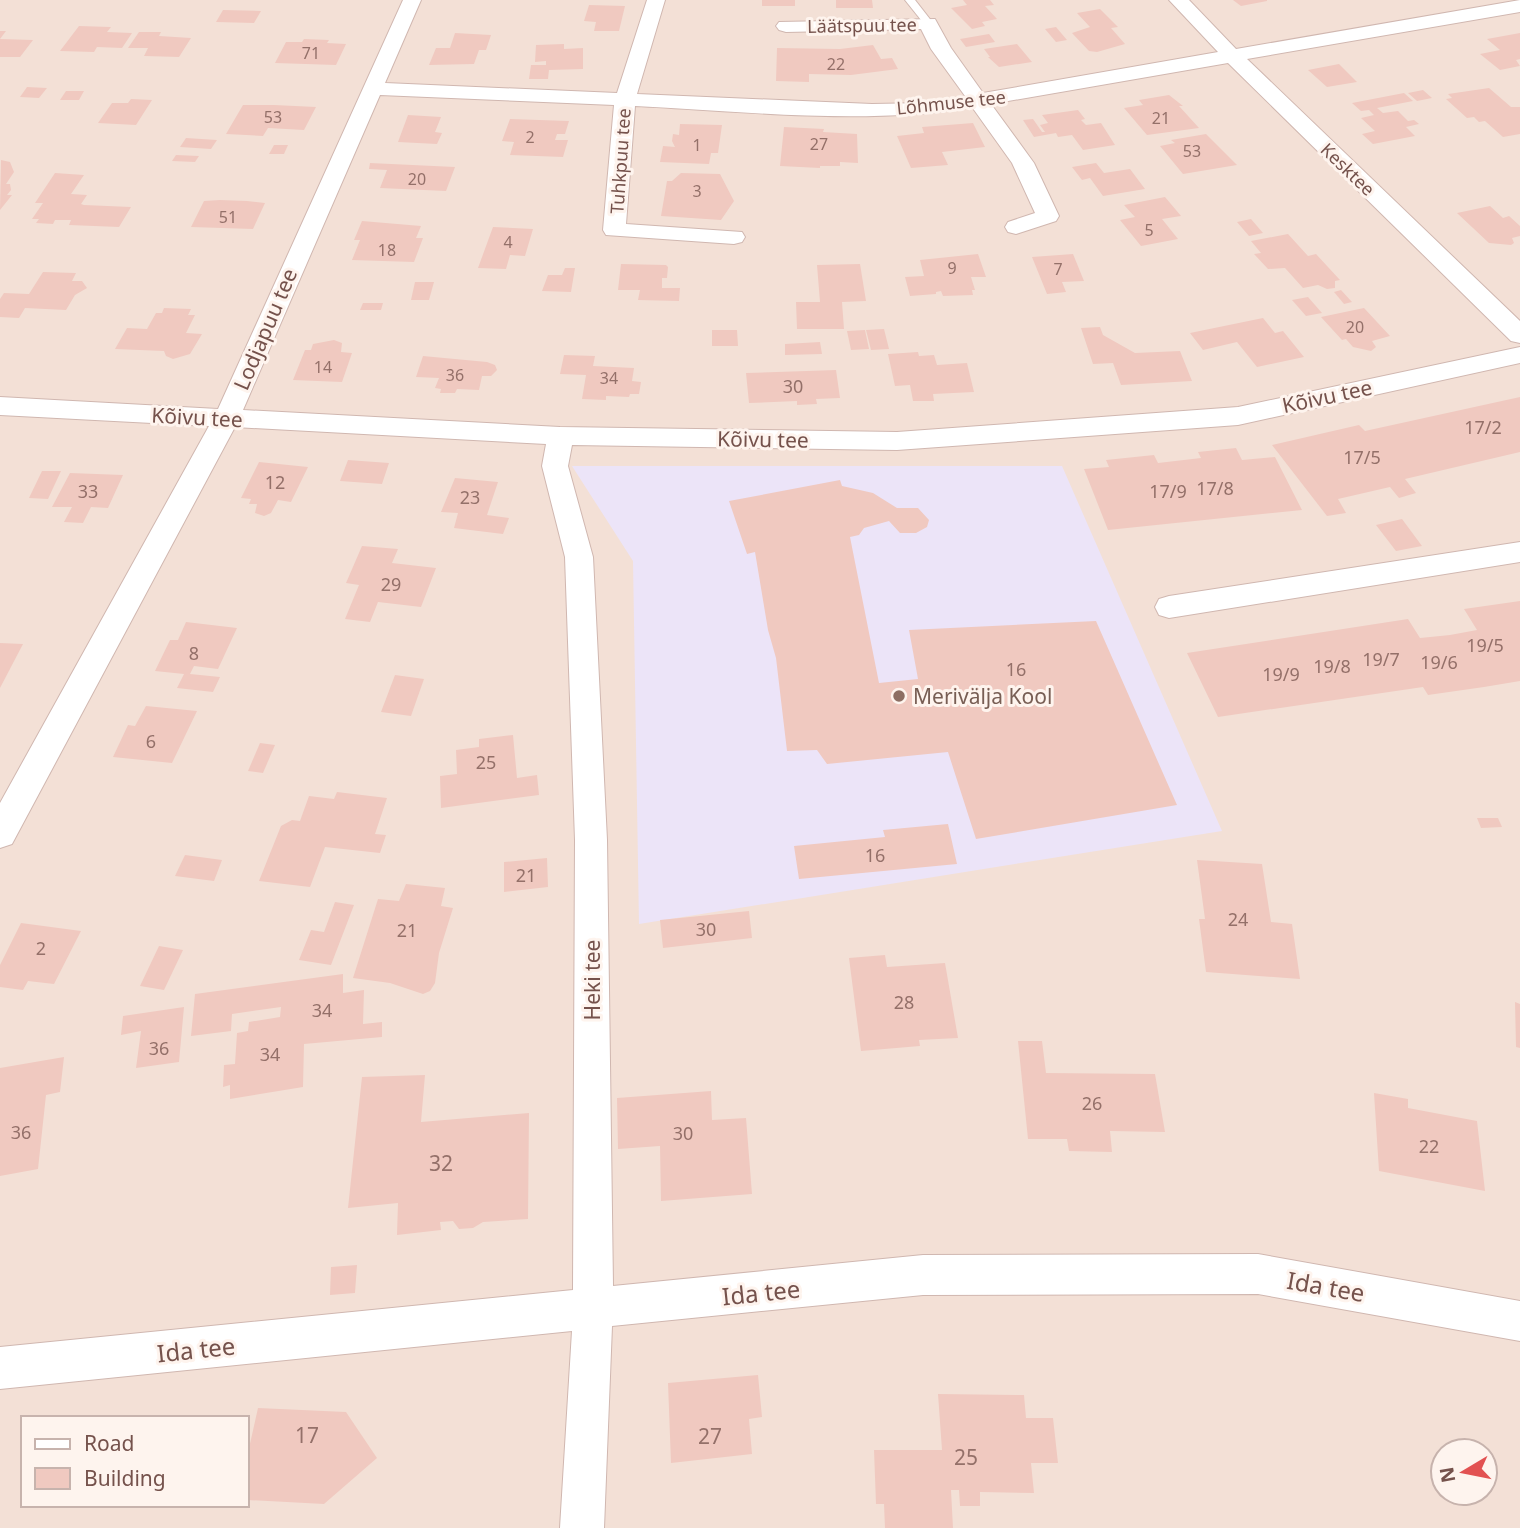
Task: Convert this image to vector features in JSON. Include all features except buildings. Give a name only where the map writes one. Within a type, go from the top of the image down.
[{"type":"street","name":"Lodjapuu tee","points":[[0,834],[226,419],[412,0]]},
{"type":"street","points":[[625,99],[656,0]]},
{"type":"street","name":"Kesktee","points":[[1178,0],[1231,55],[1520,335]]},
{"type":"street","name":"Lõhmuse tee","points":[[374,89],[872,110],[926,109],[979,102],[1513,6]]},
{"type":"street","name":"Läätspuu tee","points":[[786,26],[928,23],[941,49],[1023,163],[1048,216],[1016,228]]},
{"type":"street","name":"Tuhkpuu tee","points":[[625,99],[614,230],[734,237]]},
{"type":"street","name":"Kõivu tee","points":[[0,406],[560,436],[897,440],[1238,416],[1520,355]]},
{"type":"street","name":"Heki tee","points":[[560,436],[555,466],[579,557],[591,840],[593,1309],[582,1528]]},
{"type":"street","points":[[1169,607],[1520,552]]},
{"type":"street","name":"Ida tee","points":[[0,1368],[923,1275],[1258,1274],[1520,1321]]},
{"type":"lane","points":[[910,0],[928,23]]},
{"type":"shaded area","points":[[0,0],[1520,0],[1520,1528],[0,1528]]},
{"type":"shaded area","name":"Merivälja Kool","points":[[572,466],[1062,466],[1222,831],[639,924],[633,561]]},
{"type":"place","name":"Merivälja Kool","points":[[899,696]]}]
